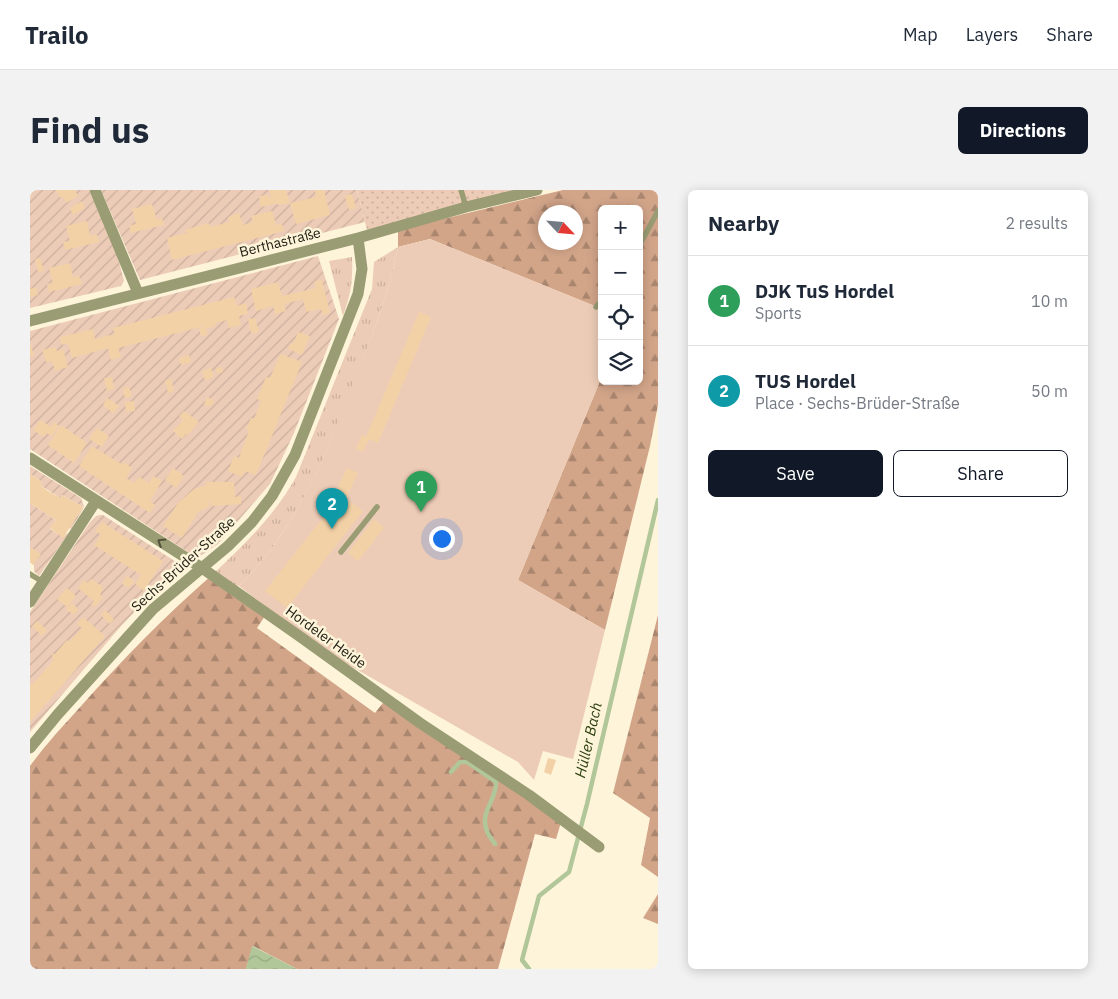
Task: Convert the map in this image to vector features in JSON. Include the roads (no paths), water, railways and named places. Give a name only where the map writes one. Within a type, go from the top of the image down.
[{"type":"street","points":[[95,190],[138,293]]},
{"type":"street","name":"Berthastraße","points":[[30,321],[358,238],[466,207],[537,190]]},
{"type":"street","name":"Sechs-Brüder-Straße","points":[[30,748],[58,714],[153,609],[228,546],[252,522],[272,496],[295,455],[358,294],[362,269],[358,238]]},
{"type":"street","name":"Hordeler Heide","points":[[30,458],[202,568],[420,723],[529,795],[599,847]]},
{"type":"street","points":[[30,602],[96,501]]},
{"type":"lane","points":[[461,190],[466,207]]},
{"type":"lane","points":[[643,239],[658,211]]},
{"type":"lane","points":[[341,552],[377,507]]},
{"type":"lane","points":[[30,574],[44,583]]},
{"type":"water","points":[[252,946],[297,969],[246,969]]},
{"type":"waterway","name":"Hüller Bach","points":[[529,969],[522,960],[539,896],[569,872],[587,804],[658,500]]},
{"type":"waterway","points":[[451,772],[460,762],[467,762],[496,782],[494,795],[485,818],[488,833],[495,844]]},
{"type":"place","name":"DJK TuS Hordel","points":[[421,512]]},
{"type":"place","name":"TUS Hordel","points":[[332,529]]}]
